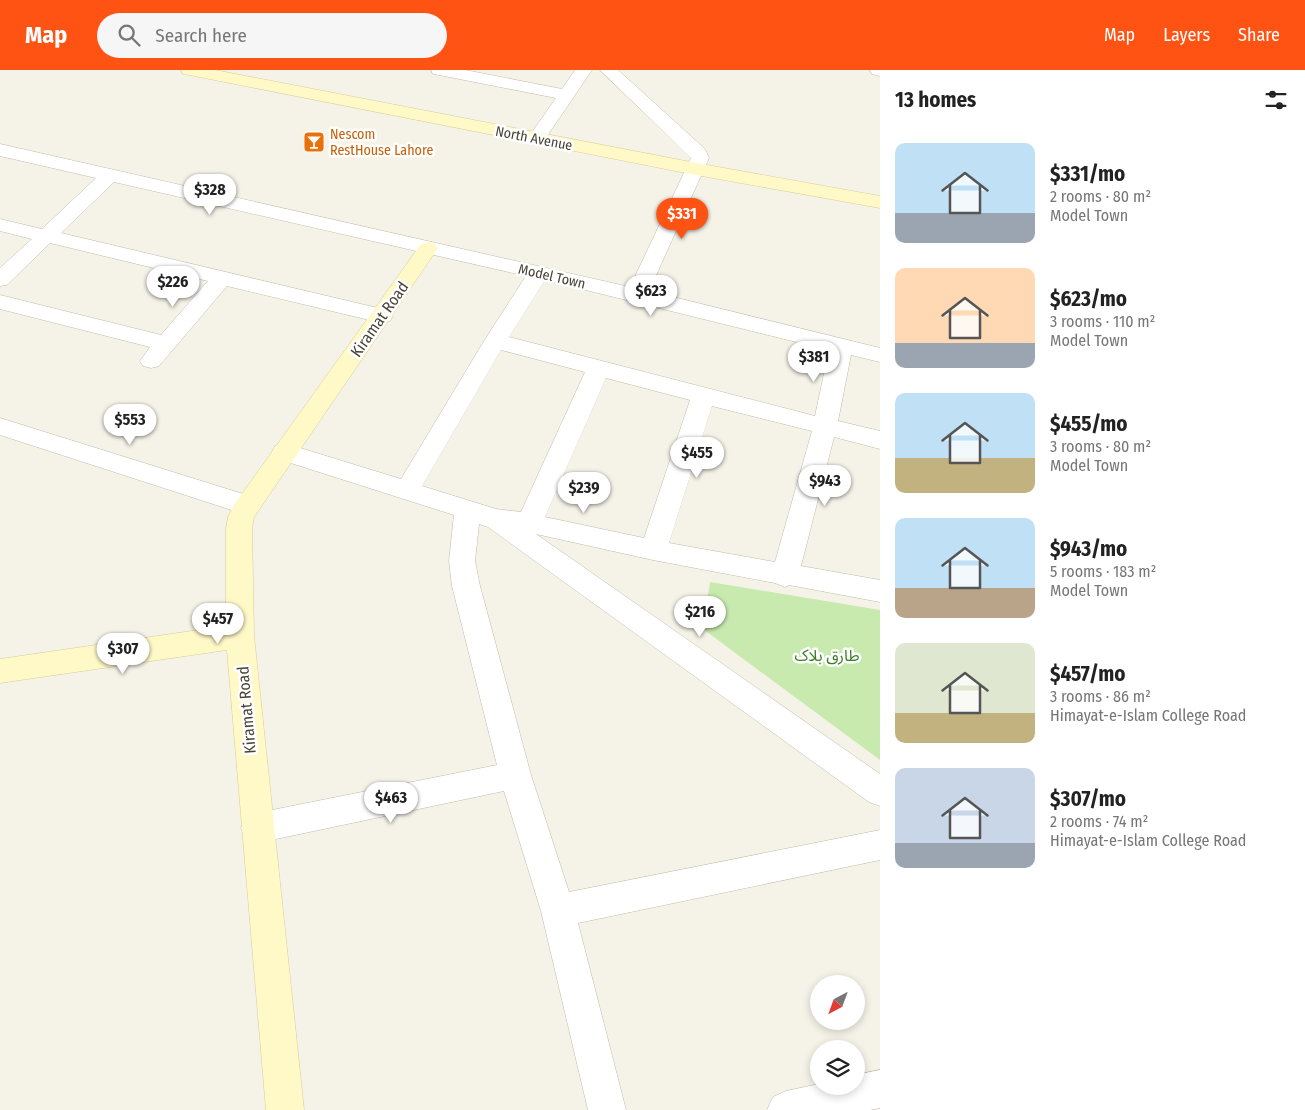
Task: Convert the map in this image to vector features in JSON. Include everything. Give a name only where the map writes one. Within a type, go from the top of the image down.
[{"type":"street","name":"North Avenue","points":[[189,70],[696,169],[880,202]]},
{"type":"street","points":[[439,70],[567,95]]},
{"type":"street","points":[[537,138],[584,70]]},
{"type":"street","points":[[608,70],[698,153],[699,163],[637,295]]},
{"type":"street","points":[[0,167],[8,151]]},
{"type":"street","name":"Model Town","points":[[8,151],[637,295],[880,355]]},
{"type":"street","points":[[0,280],[110,175]]},
{"type":"street","points":[[0,225],[382,316]]},
{"type":"street","name":"Kiramat Road","points":[[285,1110],[240,636],[239,528],[241,517],[247,504],[382,316],[428,248]]},
{"type":"street","points":[[407,490],[495,341],[539,273]]},
{"type":"street","points":[[151,361],[222,278]]},
{"type":"street","points":[[0,302],[166,344]]},
{"type":"street","points":[[495,341],[880,440]]},
{"type":"street","points":[[785,576],[825,427],[841,346]]},
{"type":"street","points":[[529,523],[599,368]]},
{"type":"street","points":[[653,550],[703,396]]},
{"type":"street","points":[[0,426],[247,504]]},
{"type":"street","points":[[284,452],[481,515],[529,523],[785,576],[880,591]]},
{"type":"street","points":[[481,515],[462,560],[516,776],[558,911],[607,1110]]},
{"type":"street","points":[[481,515],[880,792]]},
{"type":"street","points":[[0,671],[240,636]]},
{"type":"street","points":[[257,828],[516,776]]},
{"type":"street","points":[[558,911],[880,845]]},
{"type":"street","points":[[786,1110],[880,1089]]},
{"type":"green space","name":"طارق بلاک","points":[[710,582],[880,610],[880,760],[703,629]]},
{"type":"place","name":"Nescom RestHouse Lahore","points":[[314,142]]}]
